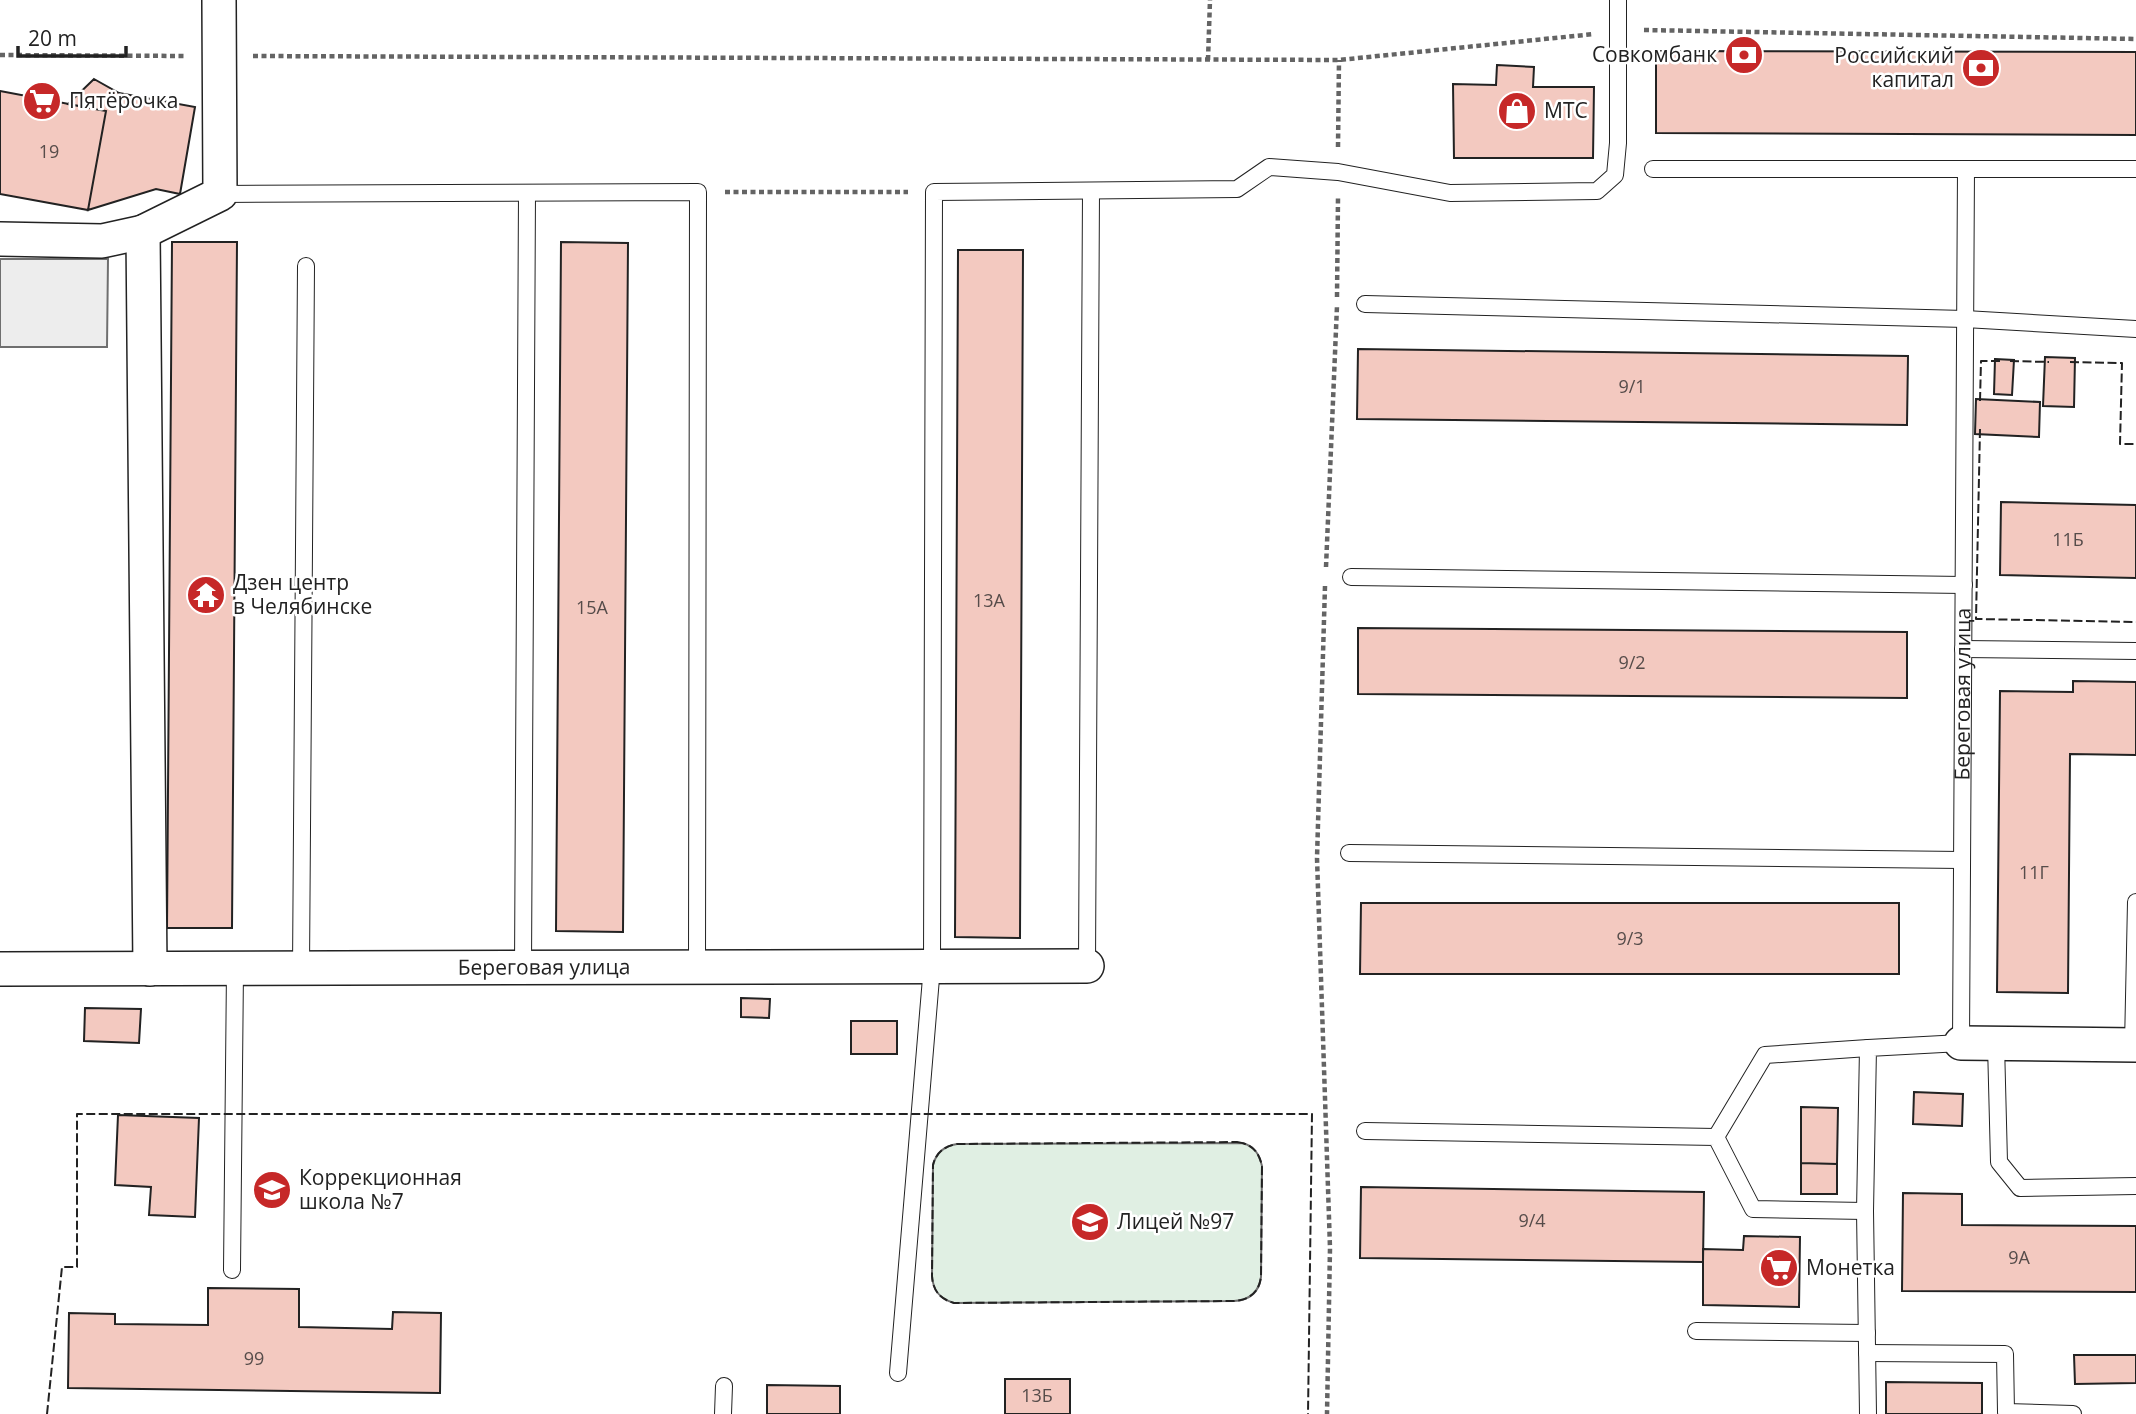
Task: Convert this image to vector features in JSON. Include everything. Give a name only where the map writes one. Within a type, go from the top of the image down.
[{"type":"street","points":[[0,239],[102,241],[144,232],[220,194],[219,0]]},
{"type":"street","points":[[144,232],[150,969]]},
{"type":"street","name":"Береговая улица","points":[[0,969],[1087,966]]},
{"type":"street","points":[[1961,1044],[2134,1045]]},
{"type":"lane","points":[[898,1373],[932,966],[934,192],[1237,189],[1269,167],[1338,172],[1450,193],[1597,191],[1615,175],[1618,144],[1618,0]]},
{"type":"lane","points":[[1653,169],[2136,169]]},
{"type":"lane","name":"Береговая улица","points":[[1961,1044],[1966,169]]},
{"type":"lane","points":[[1087,966],[1091,191]]},
{"type":"lane","points":[[220,194],[698,192],[697,967]]},
{"type":"lane","points":[[523,968],[527,193]]},
{"type":"lane","points":[[301,969],[306,266]]},
{"type":"lane","points":[[1365,304],[1965,319],[2136,329]]},
{"type":"lane","points":[[1351,577],[1964,585]]},
{"type":"lane","points":[[1963,649],[2136,651]]},
{"type":"lane","points":[[1349,853],[1962,860]]},
{"type":"lane","points":[[2134,1045],[2136,902]]},
{"type":"lane","points":[[232,1270],[236,969]]},
{"type":"lane","points":[[1716,1138],[1765,1055],[1961,1044]]},
{"type":"lane","points":[[1996,1044],[1999,1162],[2020,1188],[2136,1186]]},
{"type":"lane","points":[[1868,1048],[1865,1211],[1868,1414]]},
{"type":"lane","points":[[1366,1131],[1716,1138]]},
{"type":"lane","points":[[1716,1138],[1753,1209],[1865,1211]]},
{"type":"lane","points":[[1696,1331],[1867,1334]]},
{"type":"lane","points":[[1867,1353],[2005,1354],[2006,1413],[2073,1414]]},
{"type":"lane","points":[[723,1414],[724,1386]]},
{"type":"path","points":[[1209,60],[1210,0]]},
{"type":"path","points":[[0,55],[1339,60],[1648,30],[2136,39]]},
{"type":"path","points":[[1326,568],[1337,301],[1339,60]]},
{"type":"path","points":[[698,192],[934,192]]},
{"type":"path","points":[[1325,581],[1317,858],[1330,1248],[1327,1414]]},
{"type":"green space","points":[[1243,1143],[1256,1152],[1262,1166],[1261,1277],[1256,1291],[1249,1297],[1234,1301],[954,1303],[941,1297],[934,1286],[933,1165],[938,1154],[948,1146]]},
{"type":"shaded area","points":[[0,259],[108,259],[107,347],[0,347]]},
{"type":"building","points":[[1656,51],[2136,52],[2136,135],[1656,133]]},
{"type":"building","points":[[1497,65],[1534,67],[1533,87],[1594,87],[1593,158],[1454,158],[1453,84],[1496,85]]},
{"type":"building","points":[[94,79],[119,93],[195,107],[180,194],[156,189],[88,210],[106,111],[68,104]]},
{"type":"building","points":[[0,91],[106,111],[88,210],[0,194]]},
{"type":"building","points":[[172,242],[237,242],[232,928],[167,928]]},
{"type":"building","points":[[561,242],[628,243],[623,932],[556,931]]},
{"type":"building","points":[[958,250],[1023,250],[1020,938],[955,937]]},
{"type":"building","points":[[1358,349],[1908,356],[1907,425],[1357,419]]},
{"type":"building","points":[[2045,357],[2075,358],[2074,407],[2043,406]]},
{"type":"building","points":[[1995,359],[2014,360],[2012,395],[1994,394]]},
{"type":"building","points":[[1976,399],[2040,402],[2039,437],[1975,434]]},
{"type":"building","points":[[2001,502],[2136,505],[2136,578],[2000,575]]},
{"type":"building","points":[[1358,628],[1907,632],[1907,698],[1358,694]]},
{"type":"building","points":[[2073,681],[2136,682],[2136,755],[2070,754],[2068,993],[1997,992],[2000,691],[2073,692]]},
{"type":"building","points":[[1361,903],[1899,903],[1899,974],[1360,974]]},
{"type":"building","points":[[741,998],[770,999],[769,1018],[741,1017]]},
{"type":"building","points":[[85,1008],[141,1009],[139,1043],[84,1041]]},
{"type":"building","points":[[851,1021],[897,1021],[897,1054],[851,1054]]},
{"type":"building","points":[[1914,1092],[1963,1094],[1962,1126],[1913,1124]]},
{"type":"building","points":[[1801,1107],[1838,1108],[1837,1164],[1801,1163]]},
{"type":"building","points":[[118,1115],[199,1118],[195,1217],[149,1215],[151,1187],[115,1185]]},
{"type":"building","points":[[1801,1163],[1837,1164],[1837,1194],[1801,1194]]},
{"type":"building","points":[[1361,1187],[1704,1192],[1703,1262],[1360,1258]]},
{"type":"building","points":[[1903,1193],[1962,1194],[1962,1225],[2136,1226],[2136,1292],[1902,1291]]},
{"type":"building","points":[[1744,1236],[1800,1237],[1799,1307],[1703,1305],[1703,1249],[1743,1250]]},
{"type":"building","points":[[208,1288],[299,1289],[299,1327],[392,1329],[393,1312],[441,1313],[440,1393],[68,1388],[69,1313],[115,1314],[115,1324],[208,1325]]},
{"type":"building","points":[[2074,1355],[2136,1355],[2136,1383],[2075,1384]]},
{"type":"building","points":[[1005,1379],[1070,1379],[1070,1414],[1005,1414]]},
{"type":"building","points":[[1886,1382],[1982,1383],[1982,1414],[1886,1414]]},
{"type":"building","points":[[767,1385],[840,1386],[840,1414],[767,1414]]},
{"type":"fence","points":[[1980,401],[1981,361],[2000,361]]},
{"type":"fence","points":[[2010,361],[2049,362]]},
{"type":"fence","points":[[2070,362],[2122,363],[2120,444],[2136,444]]},
{"type":"fence","points":[[1980,429],[1976,619],[2136,622]]},
{"type":"fence","points":[[47,1414],[62,1267],[77,1267],[77,1114],[1312,1114],[1308,1414]]},
{"type":"fence","points":[[1237,1142],[1254,1150],[1262,1166],[1261,1277],[1256,1291],[1249,1297],[1234,1301],[954,1303],[941,1297],[934,1286],[933,1165],[938,1154],[948,1146],[1237,1142]]},
{"type":"place","name":"Совкомбанк","points":[[1744,55]]},
{"type":"place","name":"Российский капитал","points":[[1981,68]]},
{"type":"place","name":"Пятёрочка","points":[[42,101]]},
{"type":"place","name":"МТС","points":[[1517,111]]},
{"type":"place","name":"Дзен центр в Челябинске","points":[[206,595]]},
{"type":"place","name":"Коррекционная школа №7","points":[[272,1190]]},
{"type":"place","name":"Лицей №97","points":[[1090,1222]]},
{"type":"place","name":"Монетка","points":[[1779,1268]]}]
